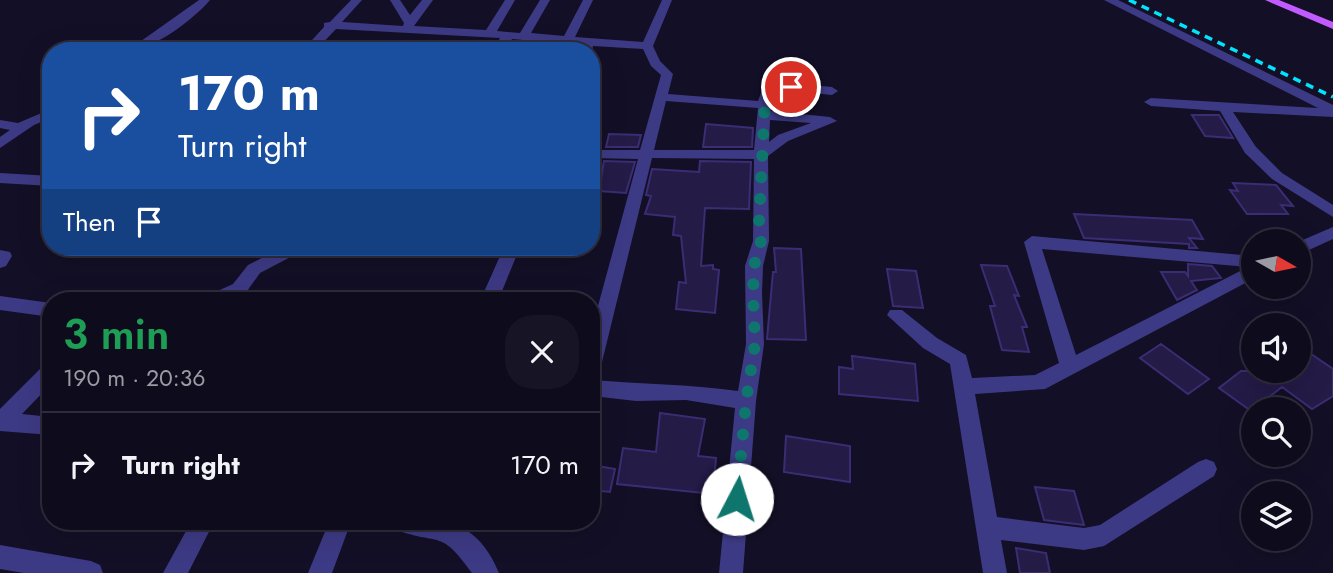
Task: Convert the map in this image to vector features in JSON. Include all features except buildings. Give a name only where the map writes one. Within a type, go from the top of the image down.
[{"type":"main road","points":[[1270,0],[1333,26]]},
{"type":"main road","points":[[1291,0],[1333,17]]},
{"type":"street","points":[[147,42],[188,15],[205,0]]},
{"type":"street","points":[[317,42],[357,0]]},
{"type":"street","points":[[395,0],[408,26]]},
{"type":"street","points":[[408,26],[428,0]]},
{"type":"street","points":[[489,34],[510,0]]},
{"type":"street","points":[[523,37],[545,0]]},
{"type":"street","points":[[568,40],[588,0]]},
{"type":"street","points":[[600,331],[667,74],[655,63],[647,46],[667,0]]},
{"type":"street","points":[[1109,0],[1333,112]]},
{"type":"street","points":[[331,25],[408,26],[574,42]]},
{"type":"street","points":[[504,42],[508,35]]},
{"type":"street","points":[[600,46],[647,46]]},
{"type":"street","points":[[731,573],[746,401],[755,344],[753,280],[761,241],[761,155],[770,85],[832,91]]},
{"type":"street","points":[[600,154],[646,156],[724,152],[761,155],[783,138],[830,121],[661,97]]},
{"type":"street","points":[[1150,102],[1333,112]]},
{"type":"street","points":[[1224,107],[1250,150],[1277,176],[1333,212]]},
{"type":"street","points":[[0,144],[21,128],[42,118]]},
{"type":"street","points":[[0,124],[21,128]]},
{"type":"street","points":[[0,178],[42,180]]},
{"type":"street","points":[[1311,243],[1333,232]]},
{"type":"street","points":[[1070,366],[1032,242],[1241,261]]},
{"type":"street","points":[[0,256],[4,256],[0,262]]},
{"type":"street","points":[[237,292],[254,269],[279,256]]},
{"type":"street","points":[[493,292],[508,256]]},
{"type":"street","points":[[963,386],[1038,383],[1241,278]]},
{"type":"street","points":[[0,303],[42,309]]},
{"type":"street","points":[[896,315],[930,343],[959,360],[995,573]]},
{"type":"street","points":[[1,421],[42,380]]},
{"type":"street","points":[[600,389],[636,393],[686,392],[746,401]]},
{"type":"street","points":[[1,421],[42,425]]},
{"type":"street","points":[[987,527],[1083,539],[1104,536],[1206,470]]},
{"type":"street","points":[[175,573],[199,530]]},
{"type":"street","points":[[320,573],[337,530]]},
{"type":"street","points":[[442,530],[459,535],[487,573]]},
{"type":"street","points":[[0,556],[48,569],[91,573]]},
{"type":"railway","points":[[1129,0],[1333,97]]},
{"type":"route","points":[[737,499],[746,401],[755,344],[754,266],[761,241],[759,223],[765,99],[770,85],[791,87]]}]
